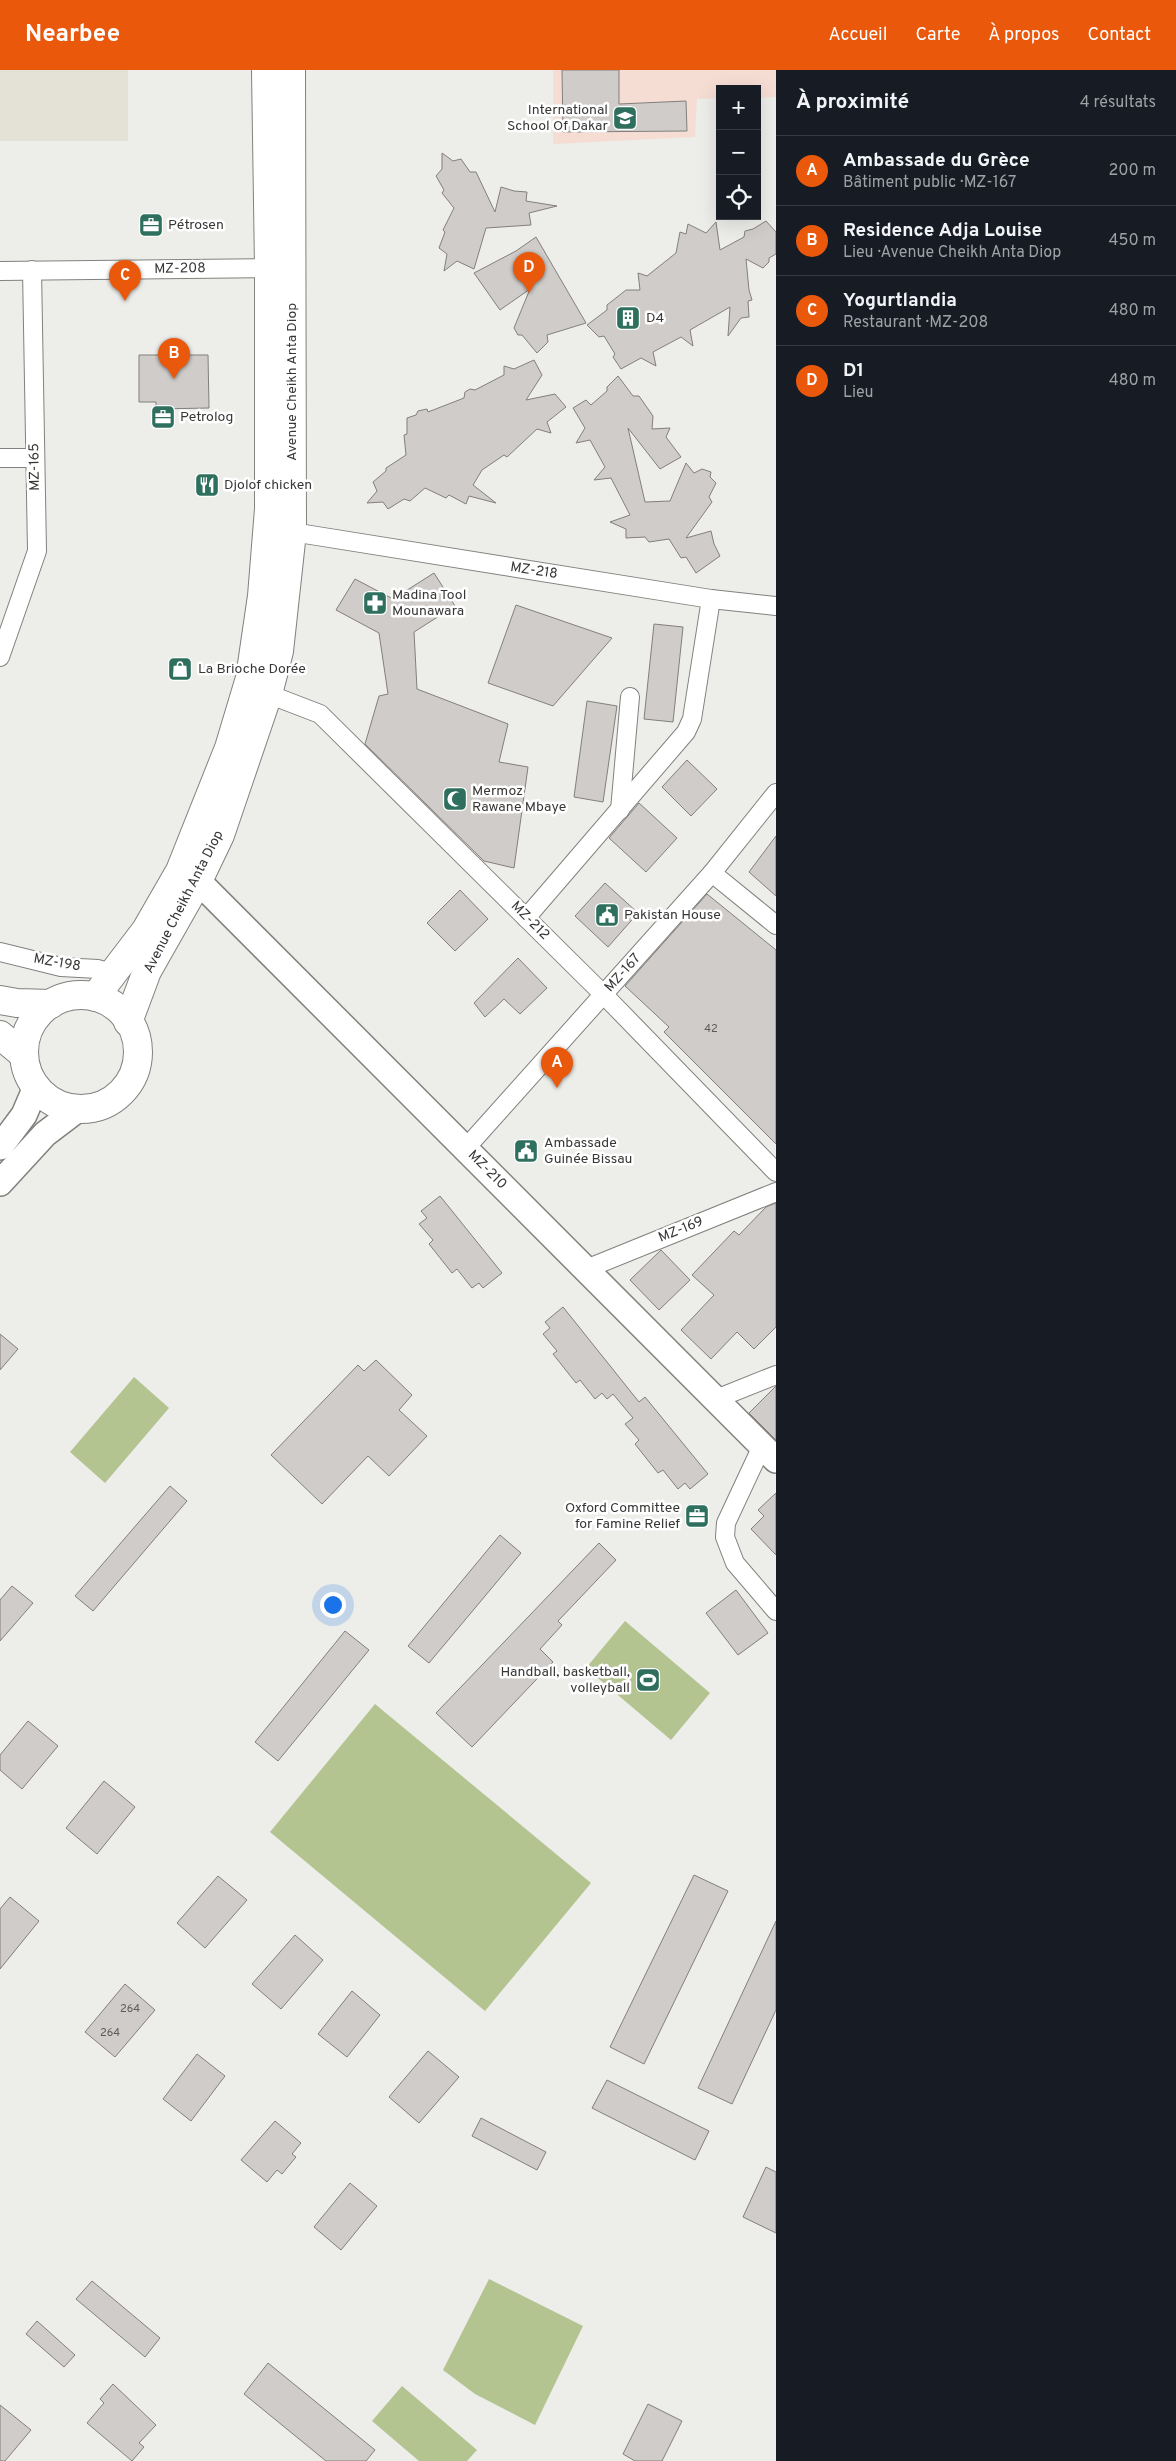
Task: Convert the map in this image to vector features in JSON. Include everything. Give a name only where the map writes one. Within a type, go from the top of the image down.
[{"type":"main road","name":"Avenue Cheikh Anta Diop","points":[[95,997],[114,974],[155,916],[188,855],[229,748],[250,678],[262,596],[268,526],[269,268],[266,70]]},
{"type":"main road","name":"Avenue Cheikh Anta Diop","points":[[128,1022],[147,971],[198,881],[229,812],[268,694],[279,651],[292,532],[291,70]]},
{"type":"main road","points":[[95,997],[120,1011],[128,1022],[136,1038],[138,1056],[130,1081],[112,1100],[96,1108],[78,1109],[62,1106],[48,1099],[36,1087],[28,1072],[24,1055],[25,1040],[30,1025],[39,1013],[51,1004],[65,998],[95,997]]},
{"type":"main road","points":[[0,1000],[17,1003],[51,1004]]},
{"type":"main road","points":[[0,1035],[24,1055]]},
{"type":"street","name":"MZ-208","points":[[0,271],[269,268]]},
{"type":"street","name":"MZ-165","points":[[0,657],[9,603],[37,551],[32,270]]},
{"type":"street","points":[[0,458],[35,458]]},
{"type":"street","name":"MZ-218","points":[[292,532],[711,599],[776,606]]},
{"type":"street","points":[[526,918],[686,732],[692,719],[711,599]]},
{"type":"street","name":"MZ-212","points":[[268,694],[320,714],[604,995],[776,1172]]},
{"type":"street","points":[[620,810],[630,697]]},
{"type":"street","name":"MZ-167","points":[[465,1148],[712,873],[776,793]]},
{"type":"street","points":[[712,873],[776,925]]},
{"type":"street","name":"MZ-210","points":[[198,881],[769,1453]]},
{"type":"street","name":"MZ-198","points":[[0,952],[61,967],[98,969],[114,974]]},
{"type":"street","points":[[0,1147],[24,1114],[36,1087]]},
{"type":"street","points":[[0,1183],[45,1134],[78,1109]]},
{"type":"street","name":"MZ-169","points":[[586,1269],[776,1192]]},
{"type":"street","points":[[716,1399],[776,1375]]},
{"type":"street","points":[[769,1453],[726,1523],[725,1537],[735,1563],[776,1611]]},
{"type":"shaded area","points":[[0,70],[128,70],[128,141],[0,141]]},
{"type":"shaded area","name":"International School Of Dakar","points":[[553,70],[776,70],[776,97],[761,98],[761,85],[716,85],[716,98],[697,99],[695,137],[553,144]]},
{"type":"green space","points":[[134,1377],[169,1408],[105,1483],[70,1452]]},
{"type":"green space","name":"Handball, basketball, volleyball","points":[[625,1621],[710,1693],[671,1740],[586,1668]]},
{"type":"green space","points":[[375,1704],[591,1883],[485,2011],[270,1832]]},
{"type":"green space","points":[[489,2279],[583,2326],[535,2425],[475,2394],[443,2370]]},
{"type":"green space","points":[[402,2386],[477,2450],[467,2461],[419,2461],[372,2421]]},
{"type":"building","points":[[562,70],[619,70],[619,104],[686,101],[687,131],[563,132]]},
{"type":"building","points":[[442,153],[453,161],[461,159],[470,172],[476,172],[495,212],[501,187],[527,192],[526,201],[557,206],[529,213],[531,225],[486,228],[474,269],[457,261],[444,271],[447,254],[439,248],[445,232],[443,230],[454,208],[442,193],[444,190],[436,176],[442,169]]},
{"type":"building","points":[[766,221],[776,232],[776,254],[769,258],[769,262],[763,268],[746,259],[749,290],[752,300],[748,301],[749,317],[741,318],[728,336],[730,307],[690,330],[693,346],[681,337],[653,352],[656,366],[641,358],[621,369],[613,357],[615,354],[604,336],[599,337],[587,325],[607,310],[607,305],[626,290],[640,290],[638,273],[647,276],[676,253],[680,232],[686,234],[688,224],[706,233],[716,222],[720,250],[744,237],[745,231],[753,229]]},
{"type":"building","points":[[536,237],[586,323],[547,335],[548,342],[537,353],[522,335],[518,335],[514,328],[530,289],[500,310],[474,273],[516,251]]},
{"type":"building","points":[[139,355],[208,355],[209,408],[156,409],[156,402],[139,402]]},
{"type":"building","points":[[534,360],[542,375],[526,400],[555,394],[566,407],[547,422],[551,433],[537,429],[507,457],[504,455],[482,470],[473,485],[496,503],[469,496],[466,504],[449,495],[446,498],[425,488],[410,501],[404,499],[388,509],[383,502],[367,503],[377,491],[373,482],[386,471],[386,468],[406,455],[404,435],[407,434],[407,418],[416,415],[418,411],[427,409],[428,412],[464,398],[465,392],[470,389],[475,390],[504,375],[504,366],[514,369]]},
{"type":"building","points":[[618,376],[633,396],[639,396],[653,416],[652,429],[670,428],[666,437],[681,457],[660,469],[628,428],[645,502],[670,501],[686,463],[694,473],[702,469],[711,472],[710,477],[716,483],[709,497],[712,502],[686,538],[711,531],[714,544],[720,556],[696,573],[686,557],[681,558],[669,539],[649,542],[645,537],[626,538],[626,529],[610,522],[630,515],[611,478],[594,480],[605,467],[590,440],[576,443],[585,428],[573,408],[586,400],[591,405],[607,391],[607,387]]},
{"type":"building","points":[[434,573],[455,606],[414,632],[417,689],[508,724],[499,762],[528,767],[514,868],[484,861],[365,744],[379,696],[388,694],[379,633],[336,610],[355,579],[393,599]]},
{"type":"building","points":[[516,605],[612,638],[553,706],[488,683]]},
{"type":"building","points":[[654,624],[683,627],[673,722],[644,719]]},
{"type":"building","points":[[587,701],[617,706],[603,802],[574,797]]},
{"type":"building","points":[[687,760],[717,789],[691,816],[662,787]]},
{"type":"building","points":[[639,803],[677,838],[646,872],[609,838]]},
{"type":"building","points":[[776,836],[776,896],[749,872]]},
{"type":"building","name":"Pakistan House","points":[[605,883],[638,913],[608,947],[575,916]]},
{"type":"building","points":[[460,890],[488,919],[455,951],[427,923]]},
{"type":"building","points":[[707,894],[776,950],[776,1144],[664,1032],[669,1027],[625,986]]},
{"type":"building","points":[[518,958],[547,988],[520,1014],[504,999],[485,1017],[474,1003]]},
{"type":"building","points":[[440,1196],[502,1273],[483,1288],[479,1283],[472,1288],[457,1269],[452,1273],[429,1244],[433,1240],[419,1224],[427,1218],[421,1211]]},
{"type":"building","points":[[776,1203],[776,1327],[754,1349],[737,1332],[711,1359],[681,1330],[714,1295],[692,1275],[734,1231],[739,1235],[766,1207]]},
{"type":"building","points":[[661,1250],[690,1280],[659,1310],[630,1280]]},
{"type":"building","points":[[563,1307],[639,1402],[645,1397],[708,1474],[690,1489],[685,1483],[678,1489],[663,1470],[658,1473],[635,1444],[639,1440],[625,1424],[633,1418],[613,1394],[607,1399],[602,1393],[595,1399],[580,1380],[576,1383],[553,1354],[557,1351],[543,1334],[550,1328],[545,1322]]},
{"type":"building","points":[[0,1334],[18,1349],[0,1370]]},
{"type":"building","points":[[376,1360],[412,1395],[399,1410],[427,1436],[389,1476],[368,1456],[322,1504],[271,1455],[358,1365],[364,1371]]},
{"type":"building","points":[[776,1386],[776,1440],[749,1413]]},
{"type":"building","points":[[170,1486],[187,1501],[93,1611],[75,1596]]},
{"type":"building","points":[[776,1493],[776,1555],[751,1529],[764,1516],[758,1510]]},
{"type":"building","points":[[500,1535],[521,1553],[429,1663],[408,1646]]},
{"type":"building","points":[[599,1543],[616,1560],[558,1621],[562,1625],[540,1649],[553,1662],[472,1747],[436,1713]]},
{"type":"building","points":[[12,1586],[33,1603],[0,1641],[0,1600]]},
{"type":"building","points":[[736,1590],[768,1633],[738,1655],[706,1613]]},
{"type":"building","points":[[345,1631],[369,1650],[278,1761],[255,1742]]},
{"type":"building","points":[[28,1721],[58,1746],[22,1789],[0,1770],[0,1755]]},
{"type":"building","points":[[104,1781],[135,1807],[97,1854],[66,1828]]},
{"type":"building","points":[[694,1875],[728,1891],[644,2064],[610,2047]]},
{"type":"building","points":[[218,1876],[247,1900],[205,1948],[177,1923]]},
{"type":"building","points":[[10,1897],[39,1921],[0,1969],[0,1909]]},
{"type":"building","points":[[776,1921],[776,2010],[732,2104],[698,2088]]},
{"type":"building","points":[[295,1935],[323,1960],[281,2009],[252,1984]]},
{"type":"building","points":[[125,1984],[155,2010],[115,2057],[85,2032]]},
{"type":"building","points":[[352,1991],[380,2015],[347,2057],[318,2034]]},
{"type":"building","points":[[428,2051],[459,2077],[419,2123],[389,2097]]},
{"type":"building","points":[[197,2054],[225,2076],[191,2121],[163,2099]]},
{"type":"building","points":[[607,2080],[709,2131],[695,2160],[592,2108]]},
{"type":"building","points":[[481,2118],[546,2152],[537,2170],[472,2136]]},
{"type":"building","points":[[275,2121],[301,2143],[292,2154],[296,2157],[282,2174],[277,2170],[267,2182],[241,2160]]},
{"type":"building","points":[[766,2167],[776,2172],[776,2233],[743,2217]]},
{"type":"building","points":[[350,2183],[377,2206],[341,2250],[314,2227]]},
{"type":"building","points":[[92,2281],[160,2338],[145,2357],[76,2299]]},
{"type":"building","points":[[37,2321],[75,2355],[64,2367],[26,2334]]},
{"type":"building","points":[[268,2363],[375,2450],[366,2461],[326,2461],[244,2394]]},
{"type":"building","points":[[113,2384],[156,2425],[139,2443],[144,2447],[132,2461],[87,2423],[104,2403],[100,2399]]},
{"type":"building","points":[[648,2404],[682,2421],[662,2461],[635,2461],[623,2454]]},
{"type":"building","points":[[0,2405],[31,2430],[5,2461],[0,2461]]},
{"type":"place","name":"International School Of Dakar","points":[[625,118]]},
{"type":"place","name":"Pétrosen","points":[[151,225]]},
{"type":"place","name":"D1","points":[[529,293]]},
{"type":"place","name":"Yogurtlandia","points":[[125,301]]},
{"type":"place","name":"D4","points":[[628,318]]},
{"type":"place","name":"Residence Adja Louise","points":[[174,379]]},
{"type":"place","name":"Petrolog","points":[[163,417]]},
{"type":"place","name":"Djolof chicken","points":[[207,485]]},
{"type":"place","name":"Madina Tool Mounawara","points":[[375,603]]},
{"type":"place","name":"La Brioche Dorée","points":[[180,669]]},
{"type":"place","name":"Mermoz Rawane Mbaye","points":[[455,799]]},
{"type":"place","name":"Pakistan House","points":[[607,915]]},
{"type":"place","name":"Ambassade du Grèce","points":[[557,1088]]},
{"type":"place","name":"Ambassade Guinée Bissau","points":[[526,1151]]},
{"type":"place","name":"Oxford Committee for Famine Relief","points":[[697,1516]]},
{"type":"place","name":"Handball, basketball, volleyball","points":[[648,1680]]}]
